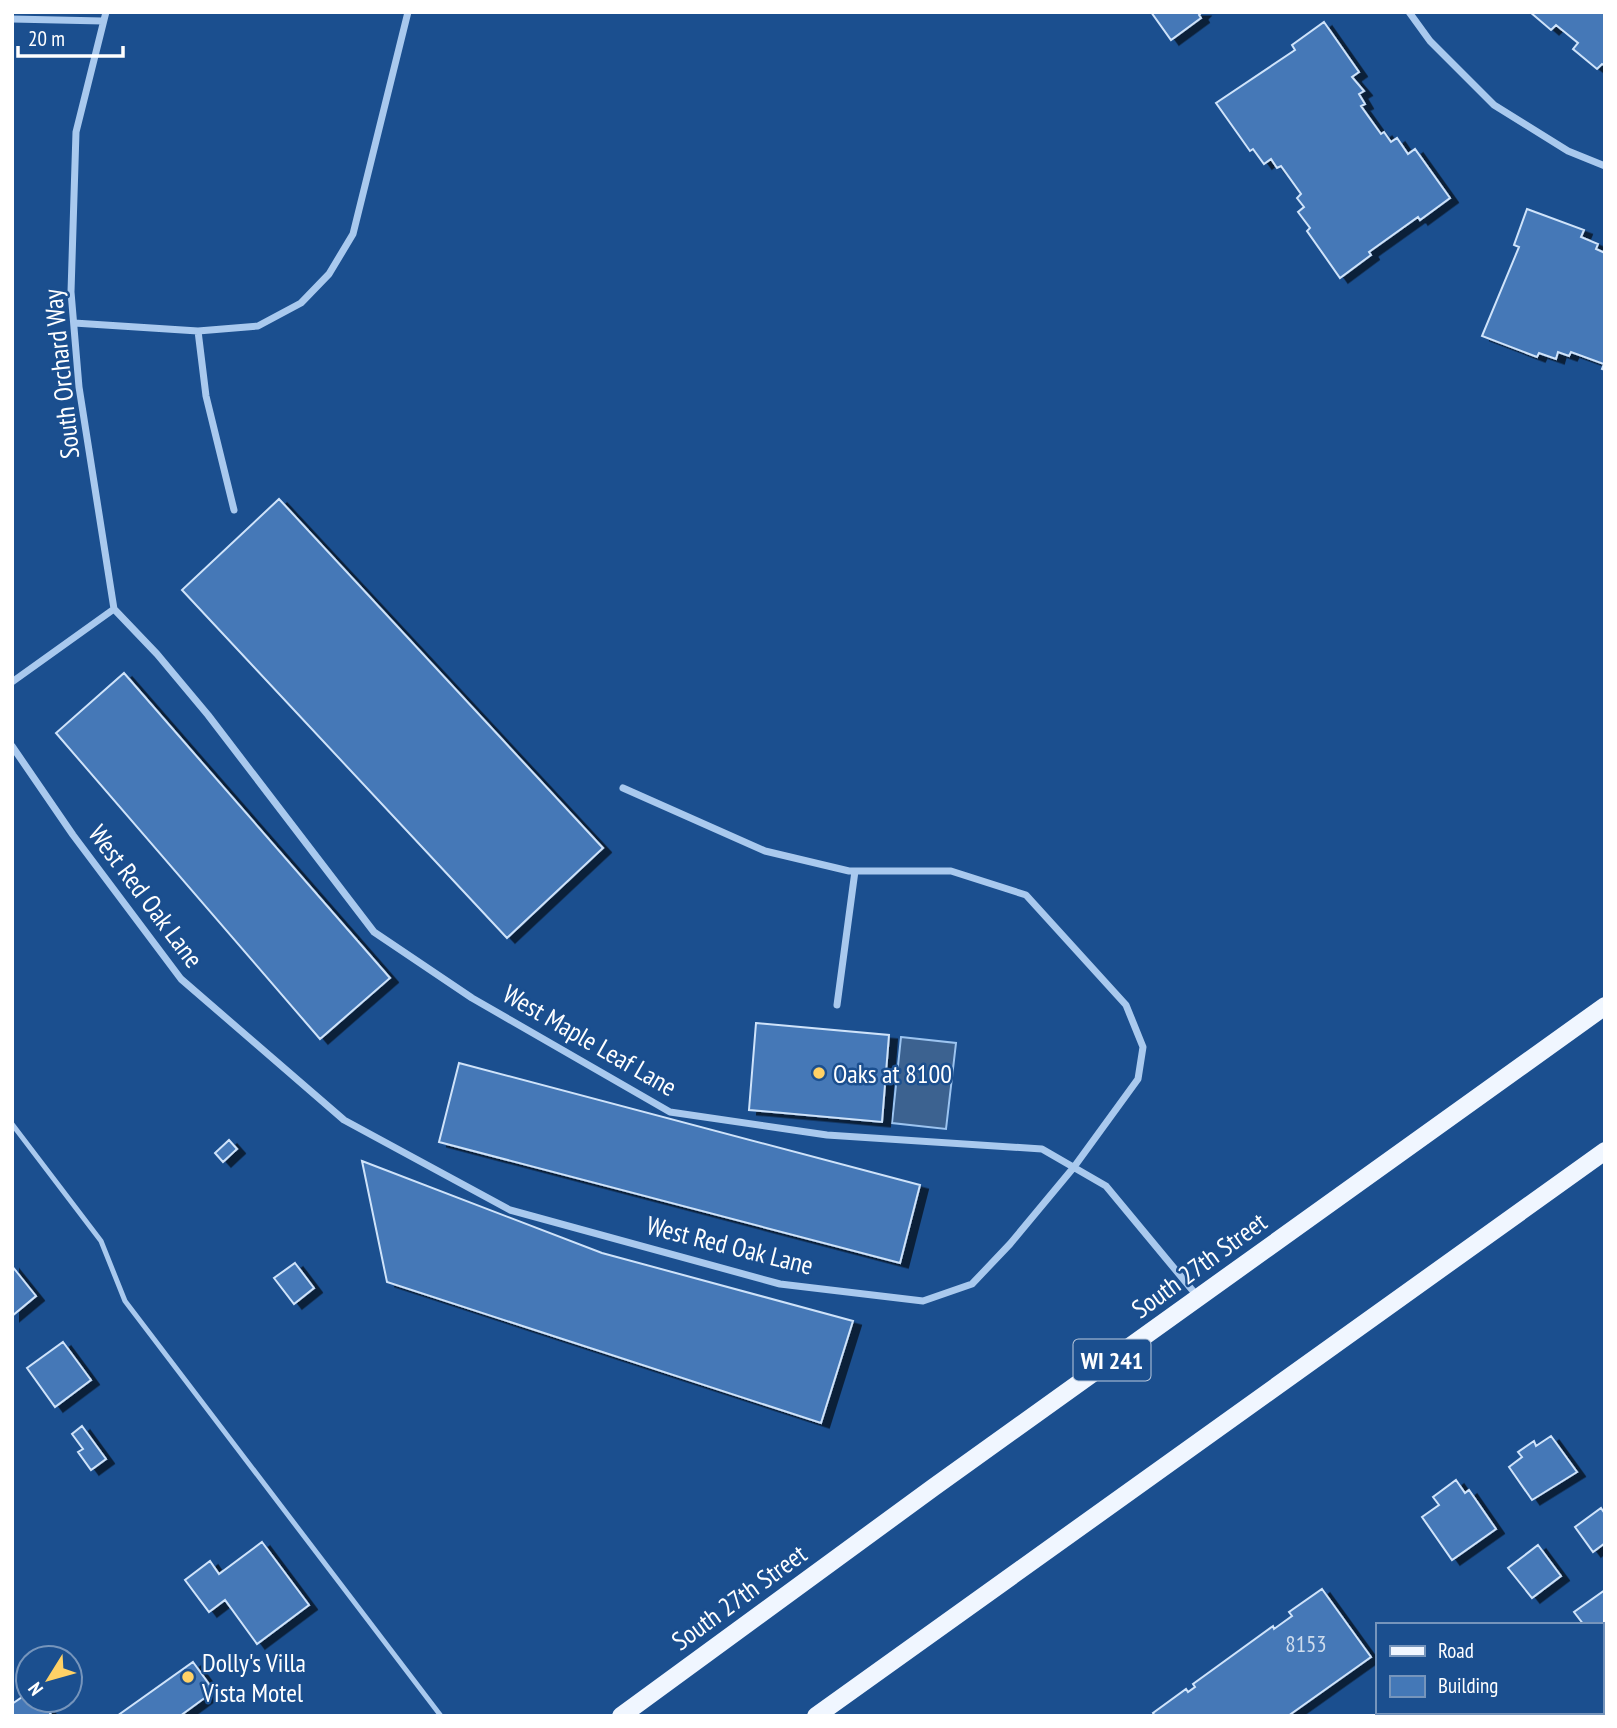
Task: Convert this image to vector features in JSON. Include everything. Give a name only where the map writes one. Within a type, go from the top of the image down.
[{"type":"main road","name":"South 27th Street","points":[[621,1716],[934,1487],[1605,1006]]},
{"type":"main road","points":[[816,1716],[1605,1151]]},
{"type":"street","name":"South Orchard Way","points":[[106,12],[76,132],[71,292],[79,387],[114,609]]},
{"type":"street","points":[[74,323],[198,331],[258,326],[301,303],[329,274],[353,234],[408,12]]},
{"type":"street","points":[[1409,12],[1430,41],[1494,104],[1568,151],[1605,166]]},
{"type":"street","points":[[12,19],[103,21]]},
{"type":"street","points":[[198,331],[206,396],[234,510]]},
{"type":"street","points":[[12,682],[114,609]]},
{"type":"street","name":"West Maple Leaf Lane","points":[[114,609],[157,654],[208,715],[374,932],[496,1011],[670,1112],[827,1135],[1042,1149],[1106,1186],[1198,1298]]},
{"type":"street","name":"West Red Oak Lane","points":[[12,746],[73,835],[181,979],[344,1120],[510,1210],[780,1284],[923,1301],[972,1284],[1010,1244],[1074,1167],[1138,1079],[1143,1047],[1126,1005],[1026,895],[951,872],[855,871],[765,851],[623,788]]},
{"type":"street","points":[[837,1005],[855,871]]},
{"type":"lane","points":[[12,1124],[102,1241],[125,1301],[441,1716]]},
{"type":"water","points":[[901,1037],[956,1043],[946,1129],[892,1123]]},
{"type":"building","points":[[1151,12],[1202,12],[1199,15],[1201,18],[1171,40]]},
{"type":"building","points":[[1530,12],[1605,12],[1605,66],[1602,64],[1597,69],[1573,49],[1578,43],[1556,25],[1551,30]]},
{"type":"building","points":[[1324,22],[1359,72],[1352,77],[1364,91],[1359,94],[1365,104],[1361,106],[1381,134],[1384,132],[1391,142],[1397,138],[1408,154],[1415,149],[1450,198],[1369,252],[1371,255],[1340,278],[1307,231],[1310,228],[1298,212],[1304,207],[1297,198],[1301,194],[1281,166],[1277,168],[1271,159],[1264,164],[1253,149],[1250,151],[1216,103],[1295,50],[1292,45]]},
{"type":"building","points":[[1527,209],[1584,230],[1581,237],[1598,244],[1596,249],[1605,253],[1605,370],[1602,369],[1604,364],[1571,352],[1569,356],[1558,352],[1556,359],[1539,353],[1537,357],[1482,336],[1519,247],[1514,245]]},
{"type":"building","points":[[279,499],[603,848],[507,938],[182,590]]},
{"type":"building","points":[[124,673],[390,978],[320,1039],[56,733]]},
{"type":"building","name":"Oaks at 8100","points":[[756,1023],[889,1035],[882,1122],[749,1110]]},
{"type":"building","points":[[459,1063],[920,1185],[900,1263],[439,1142]]},
{"type":"building","points":[[229,1140],[237,1149],[223,1162],[215,1153]]},
{"type":"building","points":[[362,1161],[602,1253],[853,1321],[821,1423],[387,1282]]},
{"type":"building","points":[[295,1263],[314,1288],[294,1304],[274,1278]]},
{"type":"building","points":[[12,1266],[36,1296],[12,1316]]},
{"type":"building","points":[[63,1342],[91,1380],[55,1407],[27,1368]]},
{"type":"building","points":[[82,1426],[106,1459],[91,1470],[78,1452],[83,1449],[72,1434]]},
{"type":"building","points":[[1551,1436],[1577,1472],[1532,1500],[1509,1467],[1522,1457],[1518,1452],[1534,1441],[1536,1446]]},
{"type":"building","points":[[1456,1480],[1465,1493],[1469,1490],[1496,1529],[1452,1560],[1422,1517],[1439,1505],[1433,1497]]},
{"type":"building","points":[[1601,1508],[1605,1514],[1605,1543],[1593,1552],[1575,1527]]},
{"type":"building","points":[[262,1542],[309,1605],[257,1644],[225,1600],[209,1612],[185,1580],[210,1561],[219,1574]]},
{"type":"building","points":[[1538,1545],[1561,1576],[1532,1598],[1508,1568]]},
{"type":"building","points":[[1322,1589],[1371,1657],[1288,1716],[1155,1716],[1153,1713],[1186,1689],[1188,1692],[1195,1687],[1193,1684],[1273,1626],[1274,1629],[1292,1616],[1289,1612]]},
{"type":"building","points":[[1605,1590],[1605,1642],[1603,1644],[1603,1623],[1582,1623],[1574,1612]]},
{"type":"building","name":"Dolly's Villa Vista Motel","points":[[193,1662],[214,1691],[180,1716],[117,1716]]},
{"type":"building","points":[[1603,1694],[1605,1716],[1582,1716],[1603,1714]]},
{"type":"building","points":[[14,1703],[14,1714],[52,1716],[12,1716]]},
{"type":"place","name":"Oaks at 8100","points":[[819,1073]]},
{"type":"place","name":"Dolly's Villa Vista Motel","points":[[188,1677]]}]
